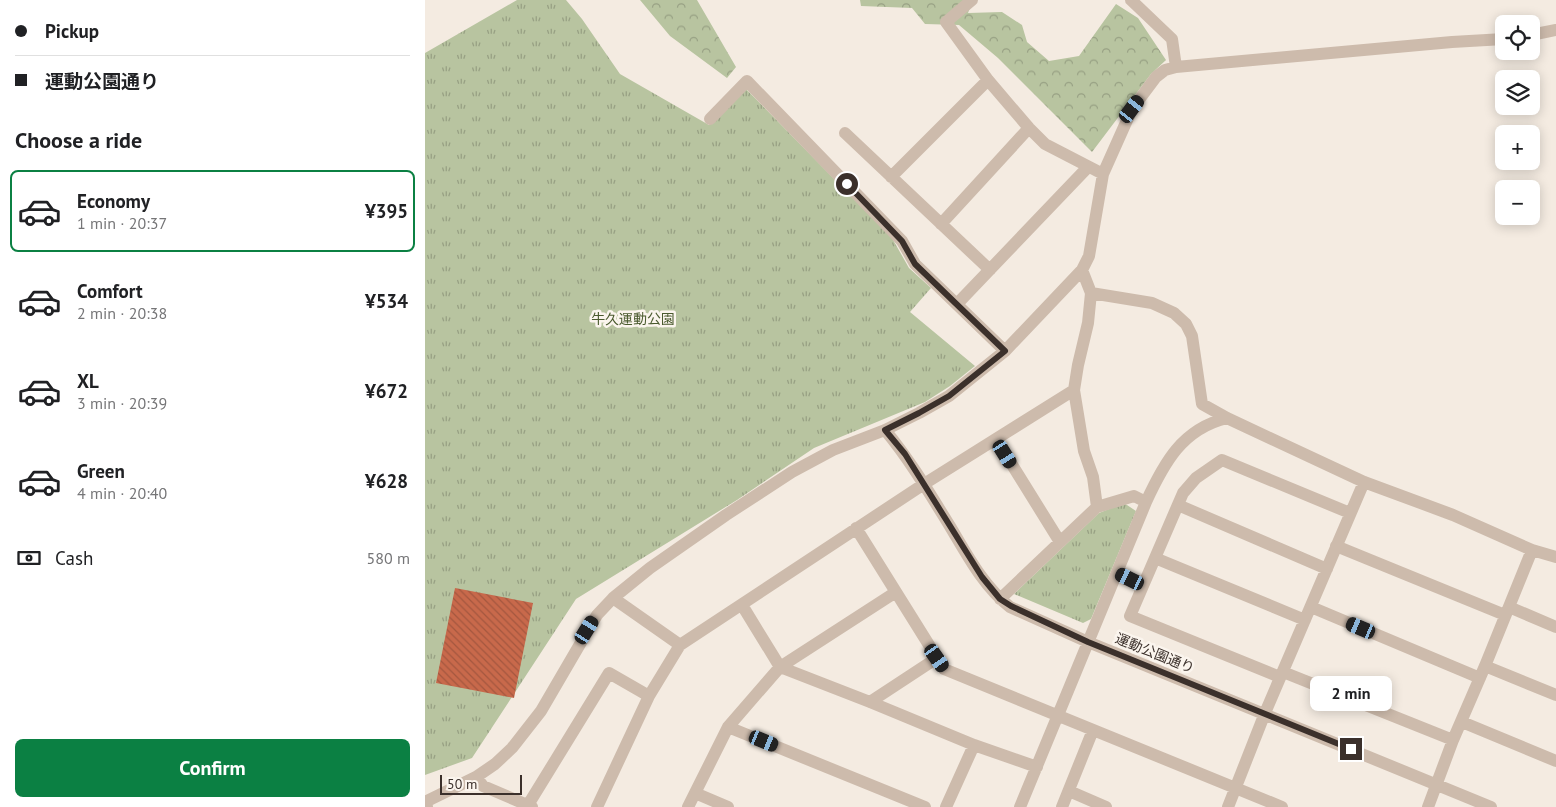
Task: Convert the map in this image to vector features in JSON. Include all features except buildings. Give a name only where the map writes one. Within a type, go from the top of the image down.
[{"type":"street","points":[[972,0],[946,22],[987,80],[1045,144],[1088,168],[1103,174]]},
{"type":"street","points":[[1131,0],[1172,39],[1176,67]]},
{"type":"street","points":[[1540,33],[1556,30]]},
{"type":"street","points":[[427,807],[425,802],[476,777],[513,748],[536,718],[597,615],[613,598],[650,568],[792,472],[833,450],[885,430],[949,396],[1005,351],[1082,270],[1089,256],[1103,174],[1132,109],[1156,77],[1165,70],[1176,67],[1495,40]]},
{"type":"street","points":[[891,176],[987,80]]},
{"type":"street","points":[[709,119],[747,81],[902,241],[915,264],[1005,351]]},
{"type":"street","points":[[941,224],[1029,128]]},
{"type":"street","points":[[845,134],[989,270]]},
{"type":"street","points":[[957,304],[1088,168]]},
{"type":"street","points":[[1082,270],[1091,293],[1088,324],[1074,390],[1084,451],[1093,476],[1097,506]]},
{"type":"street","points":[[1091,293],[1152,303],[1173,313],[1185,324],[1192,336],[1201,404],[1364,482],[1453,515],[1532,550],[1556,557]]},
{"type":"street","points":[[597,807],[649,696],[680,645],[856,528],[1074,390]]},
{"type":"street","points":[[1020,807],[1160,472],[1178,445],[1214,421],[1227,418]]},
{"type":"street","name":"運動公園通り","points":[[885,430],[905,454],[965,551],[1000,599],[1023,614],[1491,807]]},
{"type":"street","points":[[996,439],[1060,542]]},
{"type":"street","points":[[1350,512],[1222,460],[1195,478],[1183,493],[1130,616],[1453,740]]},
{"type":"street","points":[[1228,807],[1265,713],[1364,482]]},
{"type":"street","points":[[1000,599],[1097,506],[1134,496],[1146,502]]},
{"type":"street","points":[[1177,505],[1327,568]]},
{"type":"street","points":[[856,528],[944,669],[1282,807]]},
{"type":"street","points":[[1336,546],[1507,611],[1556,627]]},
{"type":"street","points":[[1428,807],[1453,740],[1483,672],[1532,550]]},
{"type":"street","points":[[1155,558],[1305,620]]},
{"type":"street","points":[[1117,572],[1143,585]]},
{"type":"street","points":[[687,807],[728,727],[780,667],[896,592]]},
{"type":"street","points":[[613,598],[680,645]]},
{"type":"street","points":[[742,605],[780,667],[974,745],[1037,767]]},
{"type":"street","points":[[1311,606],[1483,672],[1556,695]]},
{"type":"street","points":[[870,702],[937,658]]},
{"type":"street","points":[[476,777],[483,786],[530,806],[609,673],[649,696]]},
{"type":"street","points":[[1462,722],[1556,761]]},
{"type":"street","points":[[728,727],[925,807]]},
{"type":"street","points":[[1062,807],[1093,730]]},
{"type":"street","points":[[946,807],[974,745]]},
{"type":"street","points":[[1069,791],[1106,807]]},
{"type":"street","points":[[695,793],[728,807]]},
{"type":"green space","name":"牛久運動公園","points":[[517,0],[566,0],[582,19],[620,74],[709,125],[746,89],[892,238],[909,268],[931,288],[910,312],[975,366],[950,386],[925,402],[814,448],[737,500],[576,599],[472,758],[425,775],[425,53]]},
{"type":"green space","points":[[640,0],[697,0],[736,67],[727,78],[670,36]]},
{"type":"green space","points":[[860,0],[973,0],[968,13],[1002,12],[1022,25],[1027,42],[1049,61],[1079,56],[1116,4],[1138,18],[1166,60],[1151,74],[1092,152],[998,58],[959,25],[925,24],[912,8],[861,6]]},
{"type":"green space","points":[[1124,503],[1136,511],[1091,619],[1083,623],[1014,594],[1099,513]]},
{"type":"route","points":[[847,184],[902,241],[915,264],[1005,351],[949,396],[885,430],[905,454],[982,577],[1000,599],[1023,614],[1088,642],[1351,749]]}]
